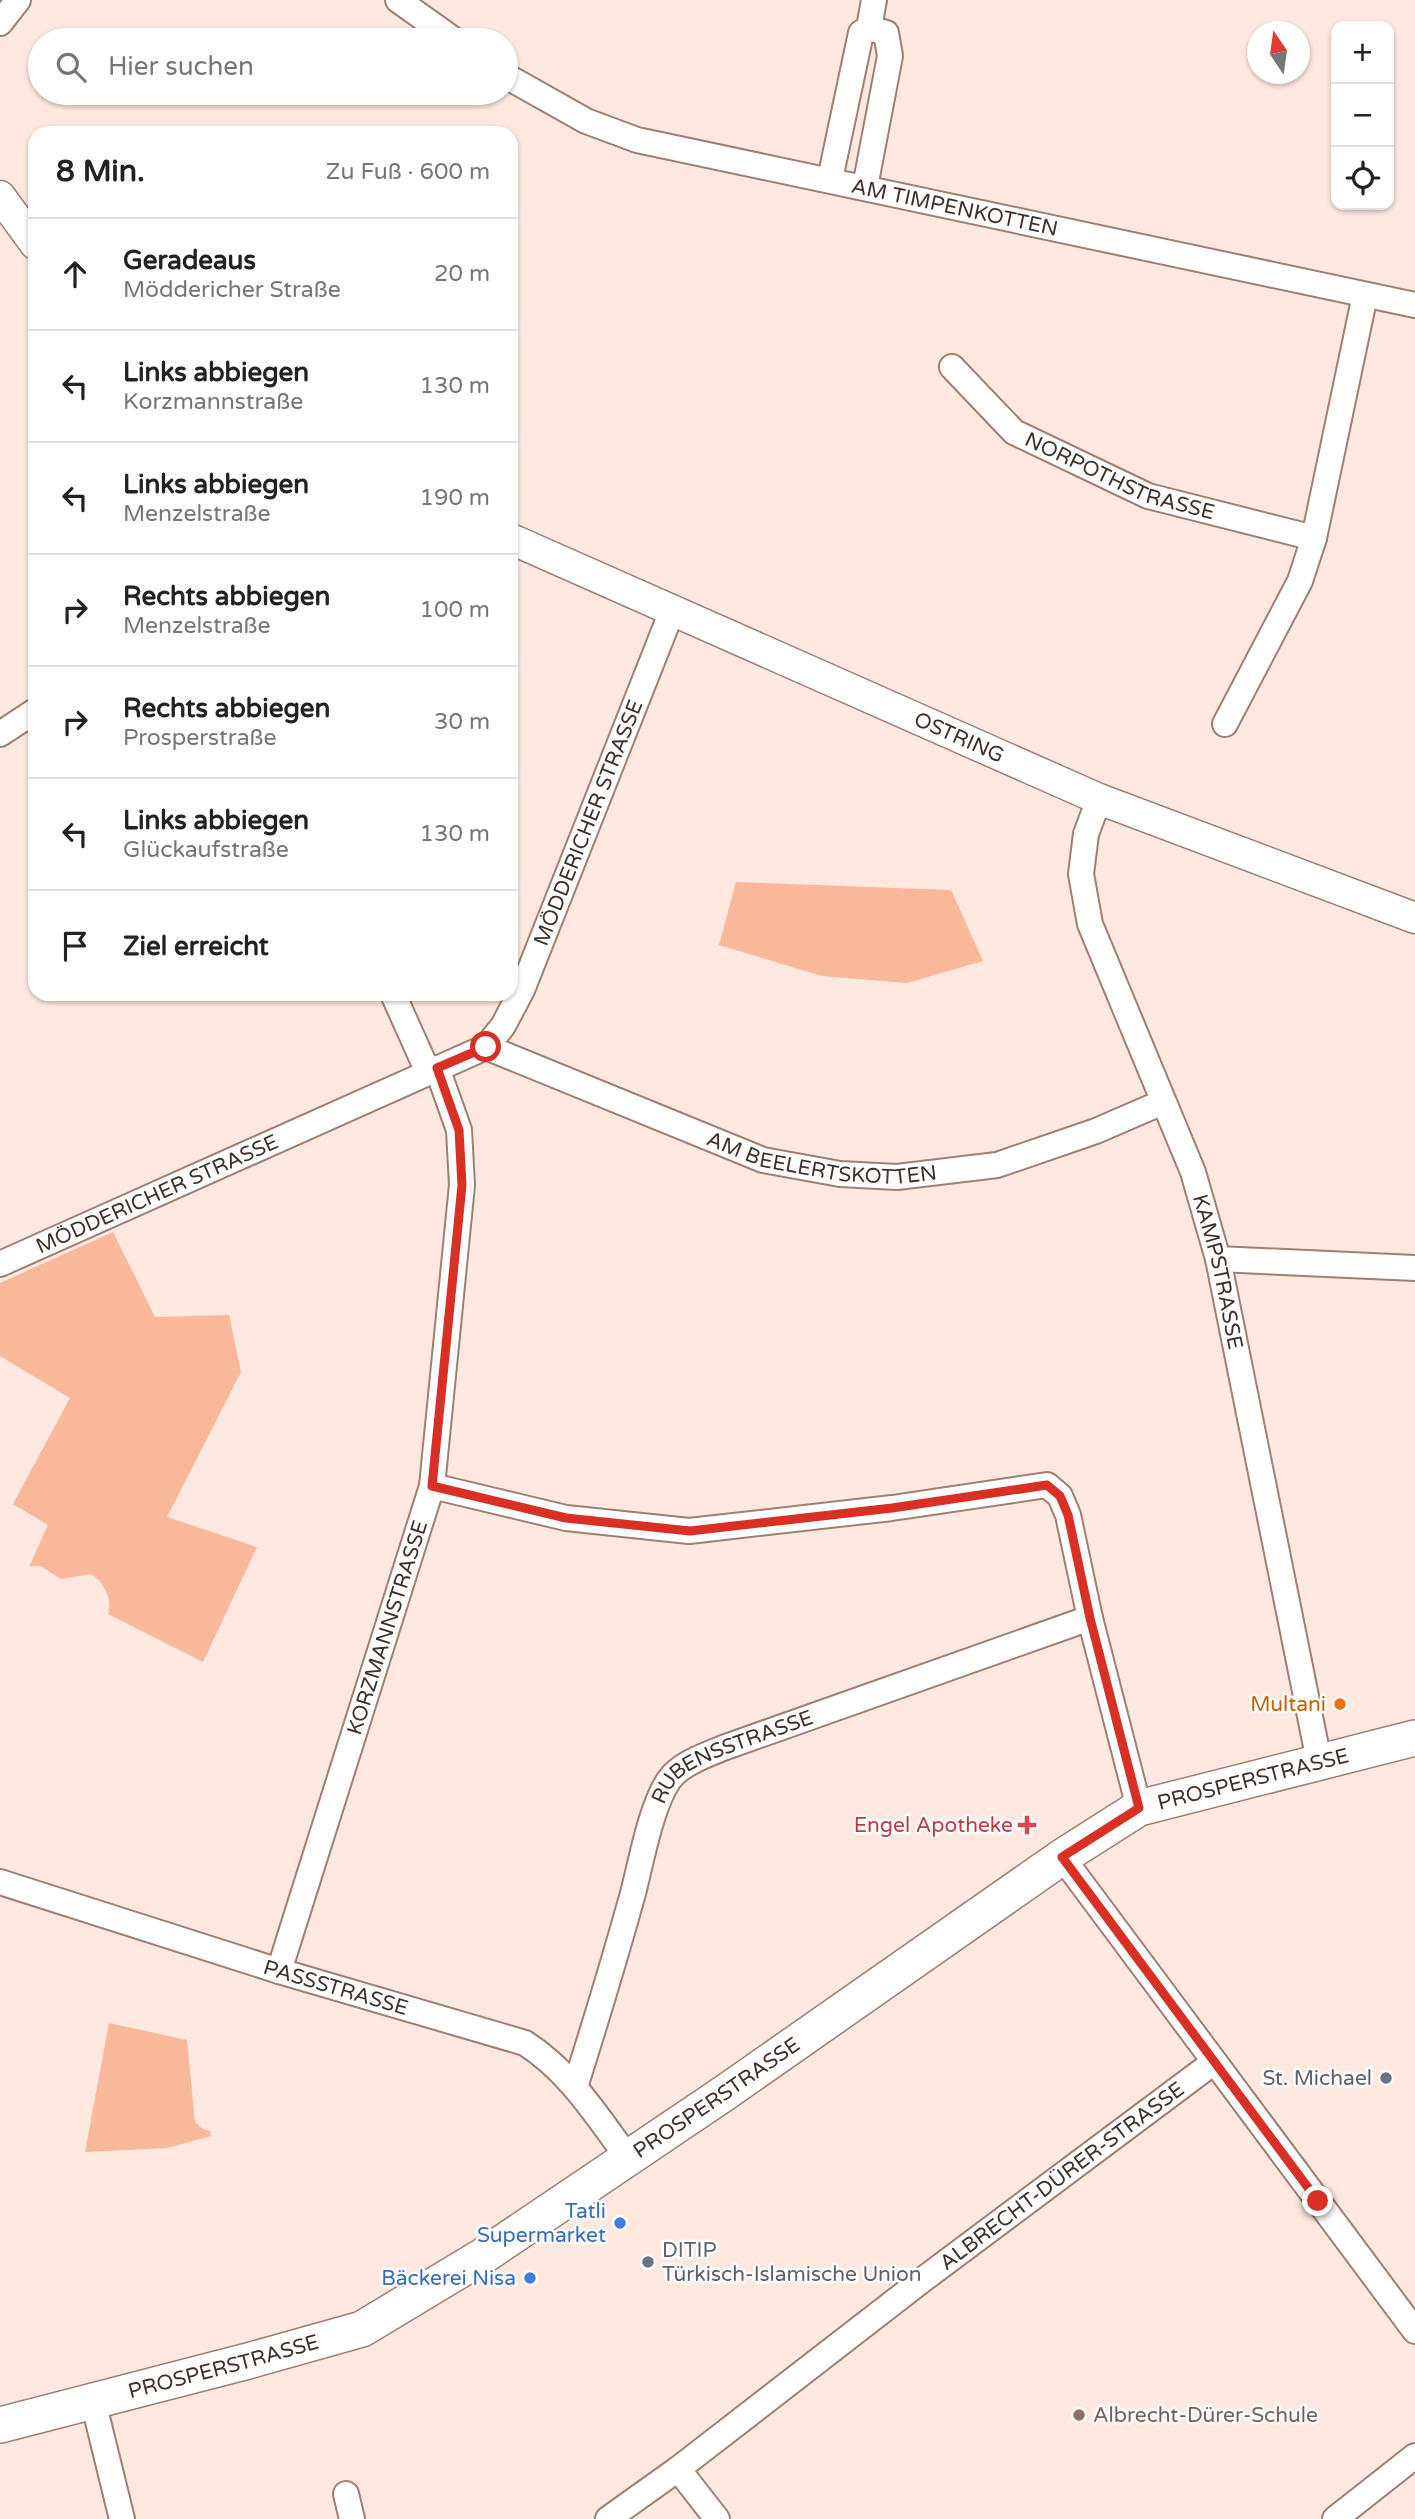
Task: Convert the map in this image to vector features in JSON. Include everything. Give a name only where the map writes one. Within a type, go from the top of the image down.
[{"type":"main road","name":"PROSPERSTRASSE","points":[[0,2425],[362,2329],[482,2256],[723,2094],[1062,1857],[1139,1808],[1415,1738]]},
{"type":"street","points":[[0,23],[18,0]]},
{"type":"street","points":[[398,0],[437,28]]},
{"type":"street","points":[[830,180],[861,33],[869,28],[874,0]]},
{"type":"street","points":[[865,187],[890,56],[886,33],[869,28]]},
{"type":"street","name":"AM TIMPENKOTTEN","points":[[518,83],[586,121],[637,140],[1415,305]]},
{"type":"street","points":[[0,196],[28,234]]},
{"type":"street","points":[[1225,724],[1300,581],[1314,538],[1365,295]]},
{"type":"street","name":"NORPOTHSTRASSE","points":[[952,368],[1014,432],[1148,496],[1314,538]]},
{"type":"street","name":"OSTRING","points":[[518,542],[1100,799],[1415,918]]},
{"type":"street","name":"MÖDDERICHER STRASSE","points":[[518,998],[672,611]]},
{"type":"street","points":[[0,734],[28,716]]},
{"type":"street","name":"KAMPSTRASSE","points":[[1100,799],[1086,834],[1082,874],[1090,924],[1193,1172],[1218,1259],[1319,1761]]},
{"type":"street","points":[[397,1001],[432,1070]]},
{"type":"street","name":"MÖDDERICHER STRASSE","points":[[0,1264],[486,1047],[503,1026],[516,1001]]},
{"type":"street","name":"AM BEELERTSKOTTEN","points":[[486,1047],[763,1160],[840,1174],[897,1177],[997,1165],[1096,1131],[1163,1102]]},
{"type":"street","name":"KORZMANNSTRASSE","points":[[279,1971],[432,1486],[462,1185],[459,1130],[432,1070]]},
{"type":"street","points":[[1218,1259],[1415,1268]]},
{"type":"street","points":[[432,1486],[566,1518],[690,1531],[892,1508],[1047,1485],[1060,1496],[1068,1515],[1090,1618],[1139,1808]]},
{"type":"street","name":"RUBENSSTRASSE","points":[[575,2087],[617,1953],[657,1807],[669,1780],[676,1773],[699,1758],[723,1748],[1090,1618]]},
{"type":"street","points":[[1062,1857],[1415,2331]]},
{"type":"street","name":"PASSSTRASSE","points":[[0,1882],[279,1971],[525,2043],[546,2057],[575,2087],[628,2158]]},
{"type":"street","name":"ALBRECHT-DÜRER-STRASSE","points":[[608,2519],[678,2469],[911,2289],[1213,2062]]},
{"type":"street","points":[[93,2401],[122,2519]]},
{"type":"street","points":[[1335,2519],[1415,2456]]},
{"type":"street","points":[[678,2469],[717,2519]]},
{"type":"street","points":[[345,2494],[352,2519]]},
{"type":"shaded area","points":[[736,882],[951,890],[983,961],[907,983],[822,976],[719,945]]},
{"type":"shaded area","points":[[113,1232],[155,1317],[229,1315],[241,1372],[167,1517],[257,1547],[203,1662],[108,1614],[106,1591],[91,1574],[61,1579],[42,1567],[29,1567],[48,1525],[13,1504],[70,1398],[0,1356],[0,1283]]},
{"type":"shaded area","points":[[109,2023],[187,2040],[195,2122],[210,2131],[211,2136],[167,2148],[85,2152]]},
{"type":"place","name":"Multani","points":[[1340,1704]]},
{"type":"place","name":"Engel Apotheke","points":[[1027,1825]]},
{"type":"place","name":"St. Michael","points":[[1386,2078]]},
{"type":"place","name":"Tatli Supermarket","points":[[620,2223]]},
{"type":"place","name":"DITIP Türkisch-Islamische Union","points":[[648,2262]]},
{"type":"place","name":"Bäckerei Nisa","points":[[530,2278]]},
{"type":"place","name":"Albrecht-Dürer-Schule","points":[[1079,2415]]},
{"type":"route","points":[[486,1047],[437,1068],[459,1130],[462,1185],[432,1486],[566,1518],[690,1531],[892,1508],[1047,1485],[1060,1496],[1068,1515],[1090,1618],[1139,1808],[1062,1857],[1318,2201]]}]
